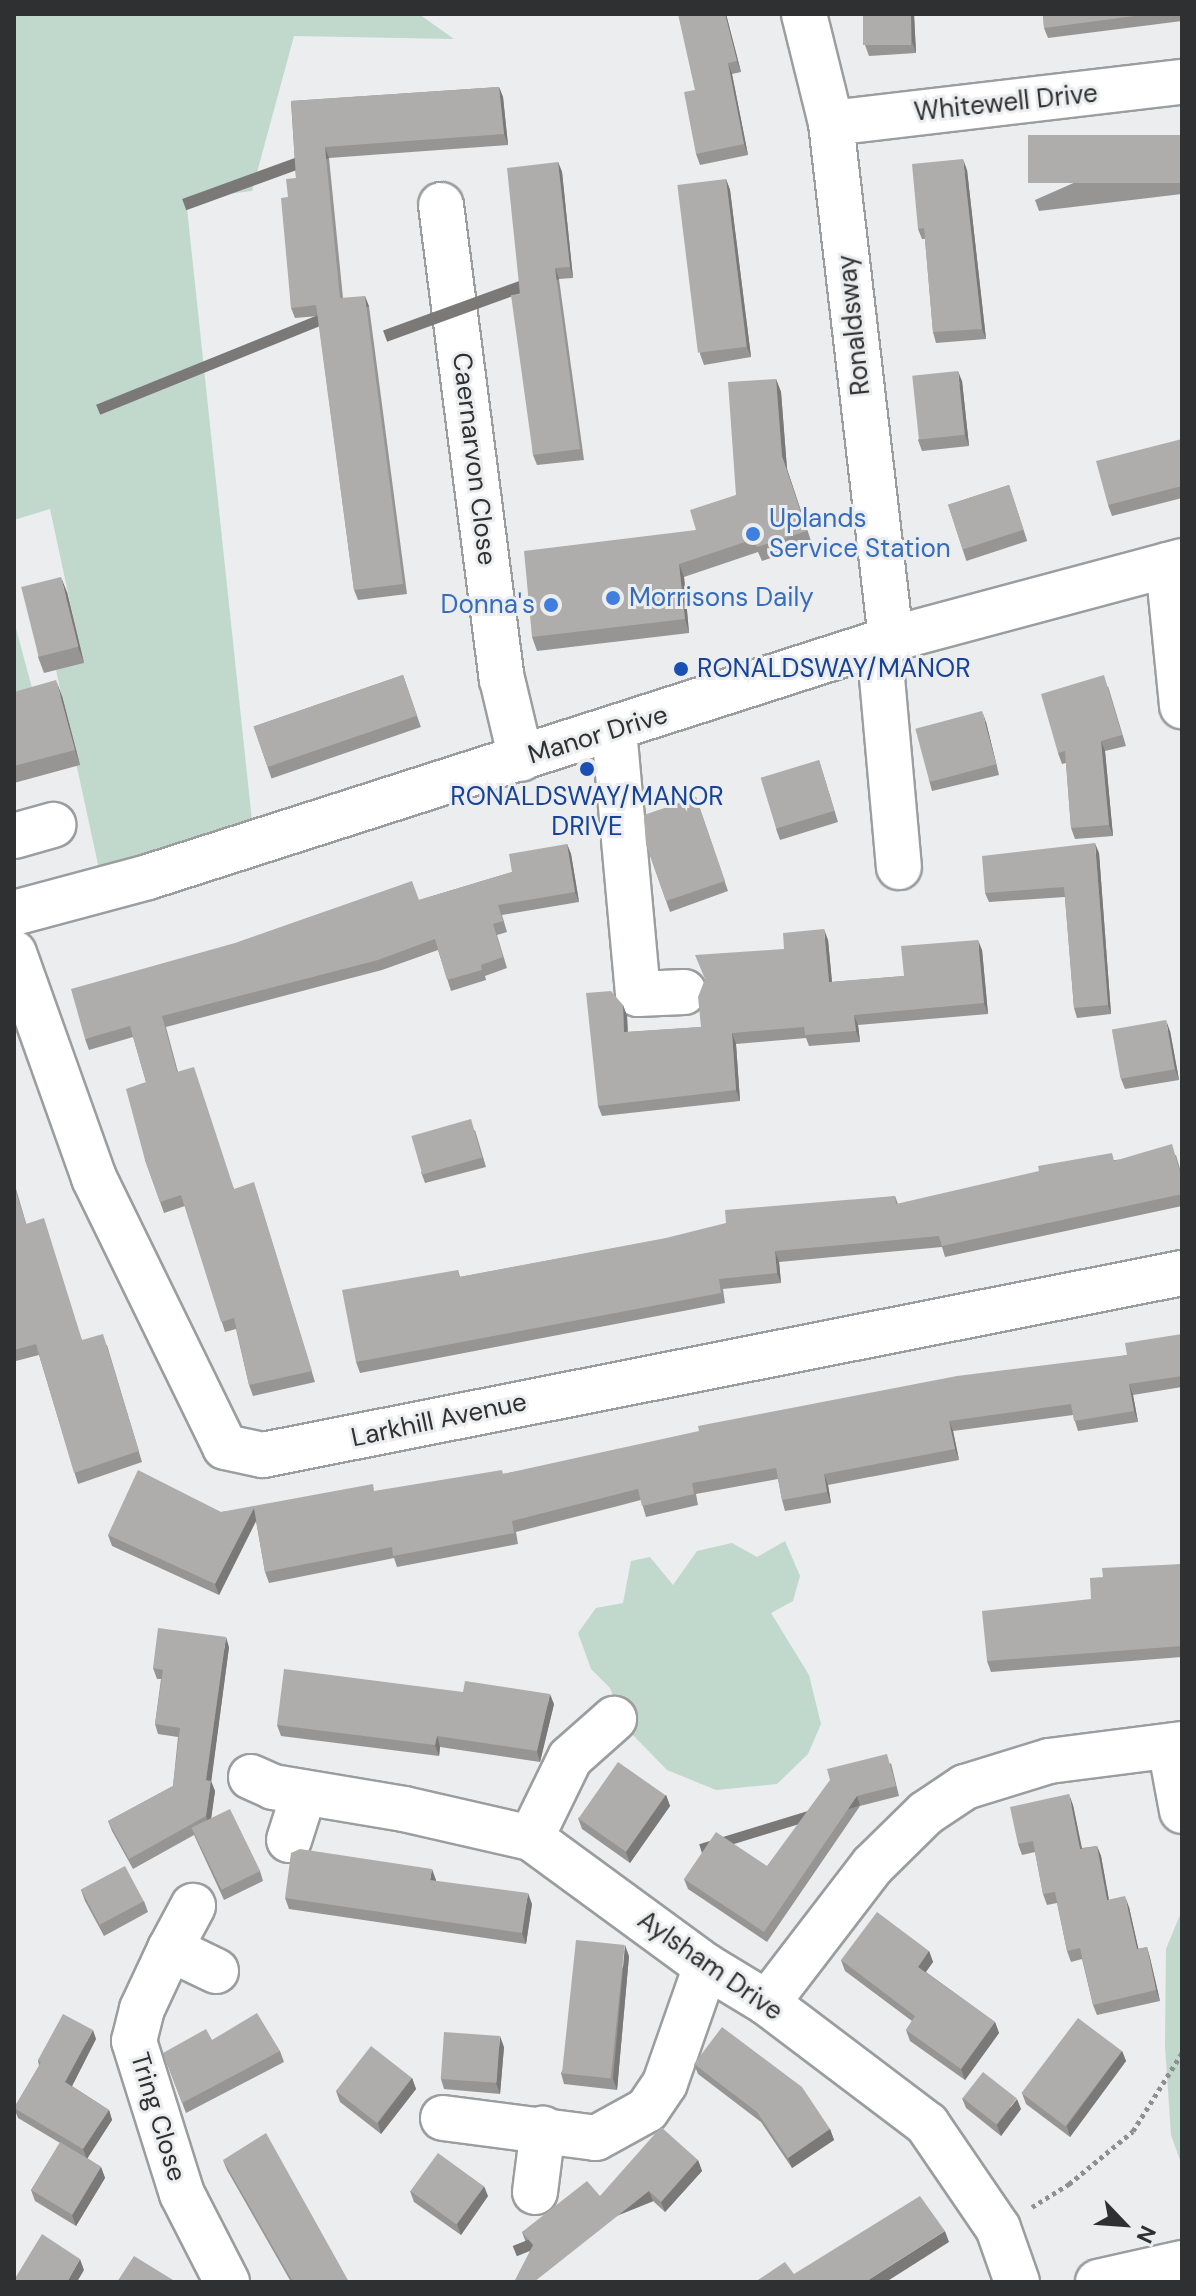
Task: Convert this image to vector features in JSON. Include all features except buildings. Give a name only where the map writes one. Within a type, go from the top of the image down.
[{"type":"street","name":"Ronaldsway","points":[[804,14],[831,123],[885,642],[899,867]]},
{"type":"street","name":"Whitewell Drive","points":[[831,123],[1182,82]]},
{"type":"street","name":"Caernarvon Close","points":[[441,205],[502,679],[521,759]]},
{"type":"street","name":"Manor Drive","points":[[14,913],[148,877],[885,642],[1175,563]]},
{"type":"street","points":[[1175,563],[1182,706]]},
{"type":"street","points":[[614,730],[638,994],[684,992]]},
{"type":"street","name":"Larkhill Avenue","points":[[14,953],[94,1178],[225,1447],[263,1455],[1182,1273]]},
{"type":"street","points":[[531,1838],[570,1758],[614,1719]]},
{"type":"street","points":[[767,2003],[873,1865],[926,1813],[965,1787],[1049,1761],[1176,1745],[1182,1811]]},
{"type":"street","name":"Aylsham Drive","points":[[251,1777],[304,1793],[404,1809],[531,1838],[706,1966],[767,2003],[927,2124],[998,2228],[1017,2282]]},
{"type":"street","points":[[289,1840],[304,1793]]},
{"type":"street","name":"Tring Close","points":[[193,1906],[142,2009],[134,2041],[138,2065],[170,2144],[182,2194],[227,2282]]},
{"type":"street","points":[[170,1949],[216,1971]]},
{"type":"street","points":[[443,2118],[596,2138],[647,2110],[665,2083],[706,1966]]},
{"type":"street","points":[[535,2192],[543,2129]]},
{"type":"street","points":[[1098,2282],[1182,2263]]},
{"type":"path","points":[[998,2228],[1069,2184],[1133,2131],[1182,2053]]},
{"type":"green space","points":[[14,14],[419,14],[454,39],[294,36],[252,191],[186,199],[252,821],[99,869],[56,670],[83,663],[50,509],[14,520]]},
{"type":"green space","points":[[14,621],[36,703],[14,709]]},
{"type":"green space","points":[[785,1541],[800,1576],[793,1601],[771,1613],[809,1675],[821,1724],[808,1754],[777,1784],[716,1790],[667,1770],[626,1728],[610,1688],[591,1669],[578,1633],[596,1608],[623,1603],[631,1561],[650,1557],[673,1585],[697,1551],[732,1543],[757,1557]]},
{"type":"green space","points":[[1182,1910],[1182,2166],[1171,2135],[1165,2046],[1166,1949]]},
{"type":"place","name":"Uplands Service Station","points":[[753,534]]},
{"type":"place","name":"Morrisons Daily","points":[[613,598]]},
{"type":"place","name":"Donna's","points":[[551,605]]},
{"type":"place","name":"RONALDSWAY/MANOR","points":[[681,669]]},
{"type":"place","name":"RONALDSWAY/MANOR DRIVE","points":[[587,769]]}]
